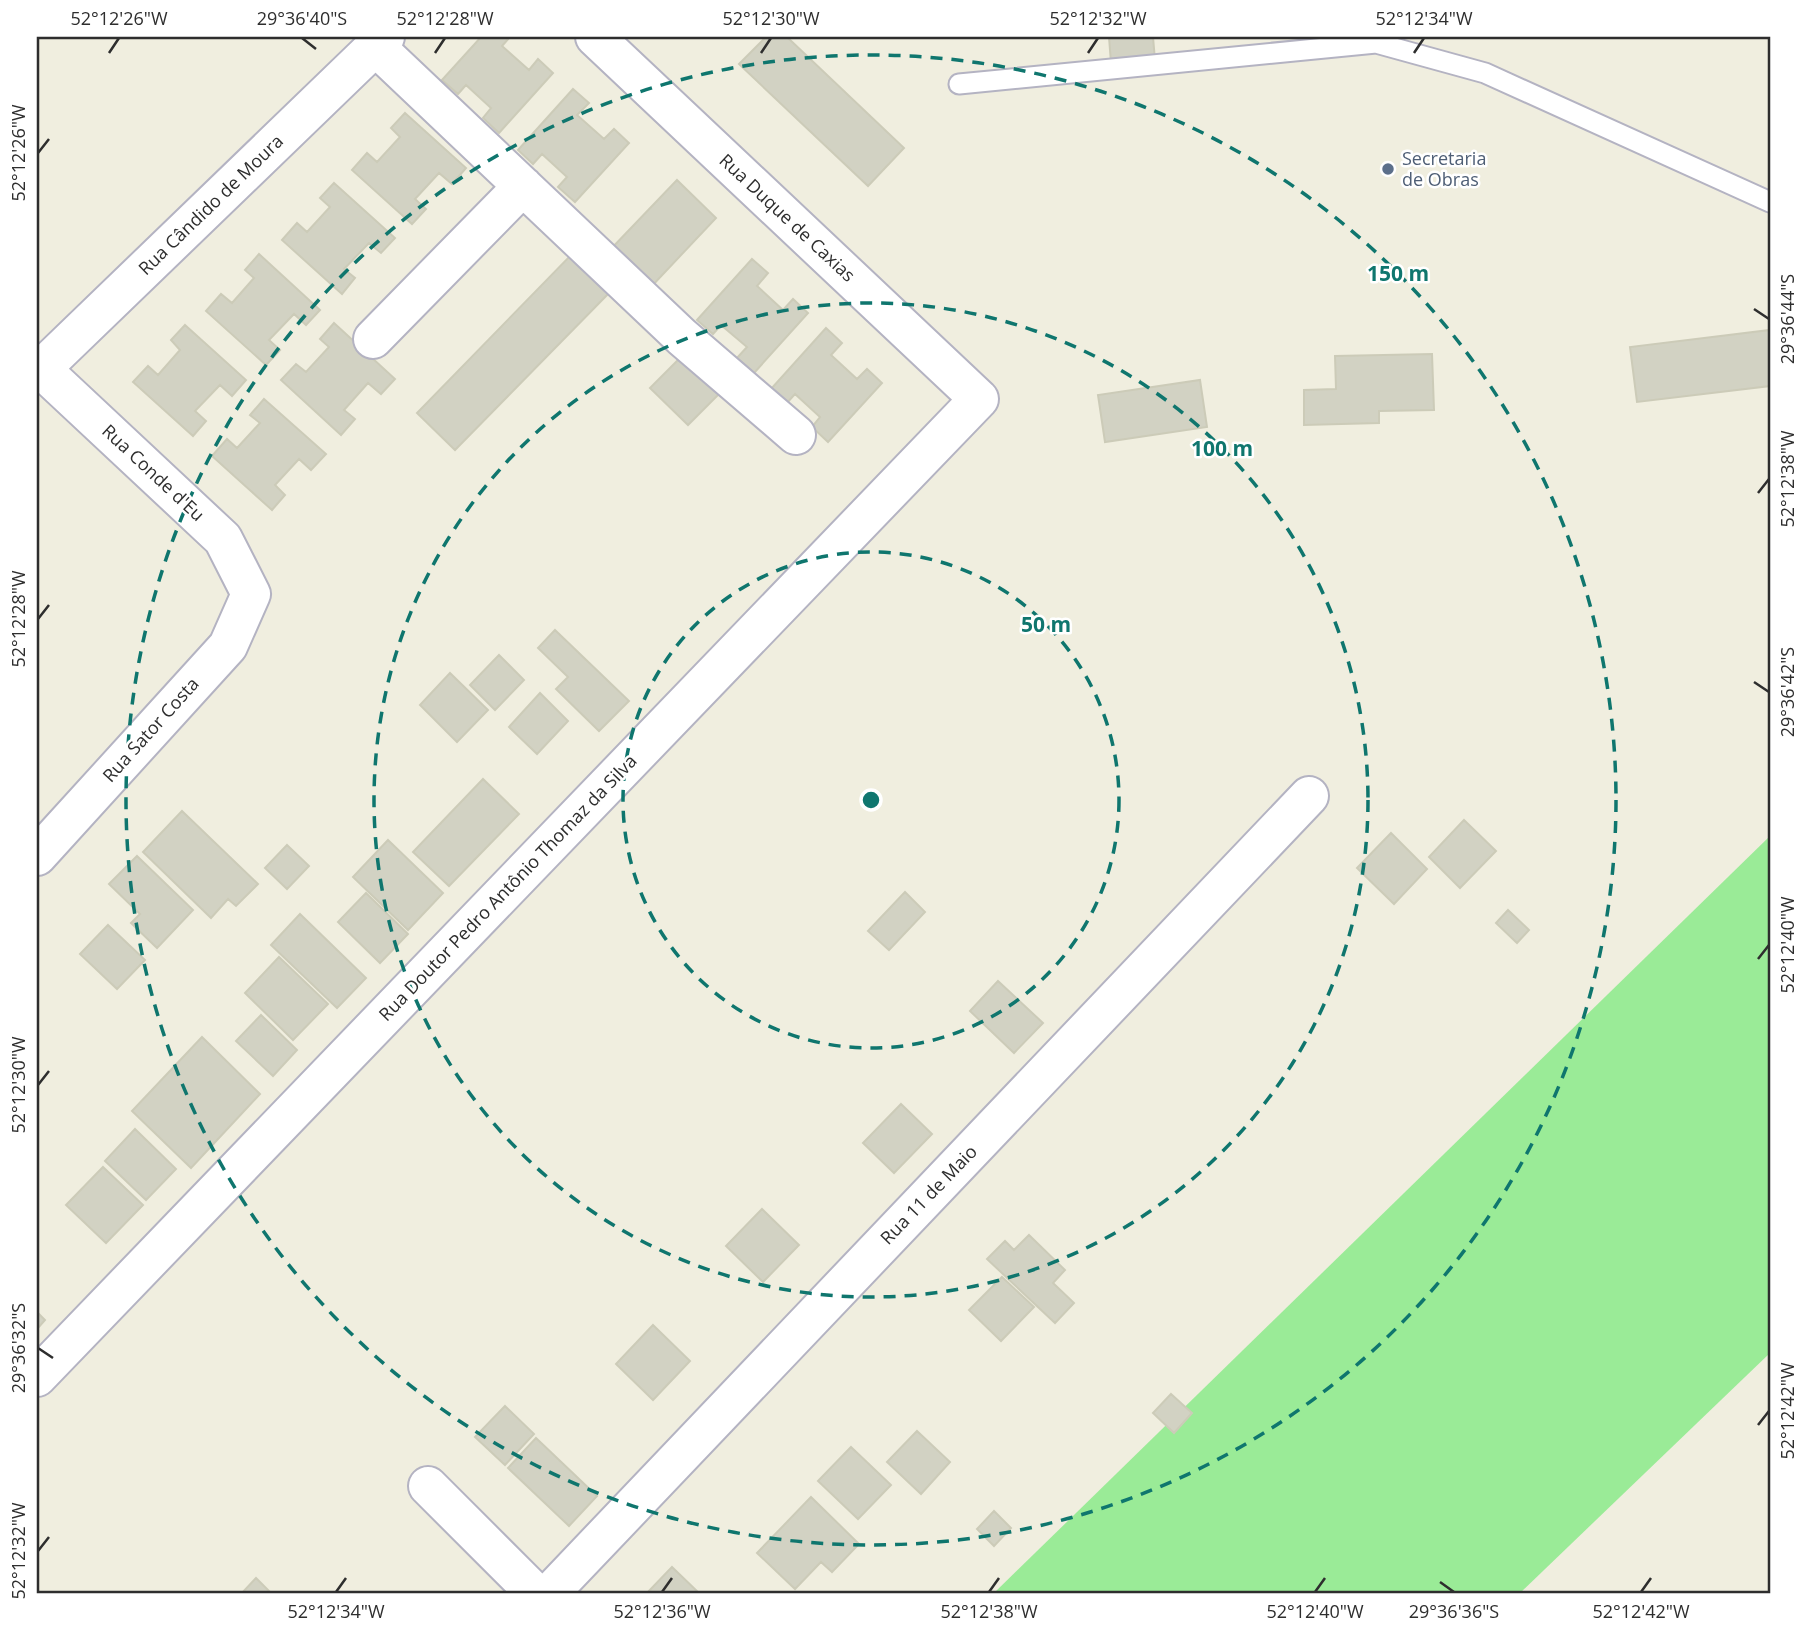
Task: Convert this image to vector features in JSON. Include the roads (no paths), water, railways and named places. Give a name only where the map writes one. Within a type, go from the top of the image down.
[{"type":"street","name":"Rua Duque de Caxias","points":[[595,37],[979,399]]},
{"type":"street","points":[[380,41],[523,186],[682,337],[796,435]]},
{"type":"street","name":"Rua Cândido de Moura","points":[[38,369],[380,41]]},
{"type":"street","points":[[373,339],[523,186]]},
{"type":"street","name":"Rua Conde d'Eu","points":[[38,369],[223,539],[251,594]]},
{"type":"street","name":"Rua Doutor Pedro Antônio Thomaz da Silva","points":[[37,1377],[979,399]]},
{"type":"street","name":"Rua Sator Costa","points":[[37,856],[228,646],[251,594]]},
{"type":"street","name":"Rua 11 de Maio","points":[[549,1594],[1309,796]]},
{"type":"street","points":[[428,1486],[536,1594]]},
{"type":"lane","points":[[960,84],[1376,40],[1485,73],[1770,202]]},
{"type":"place","name":"Secretaria de Obras","points":[[1388,169]]}]
